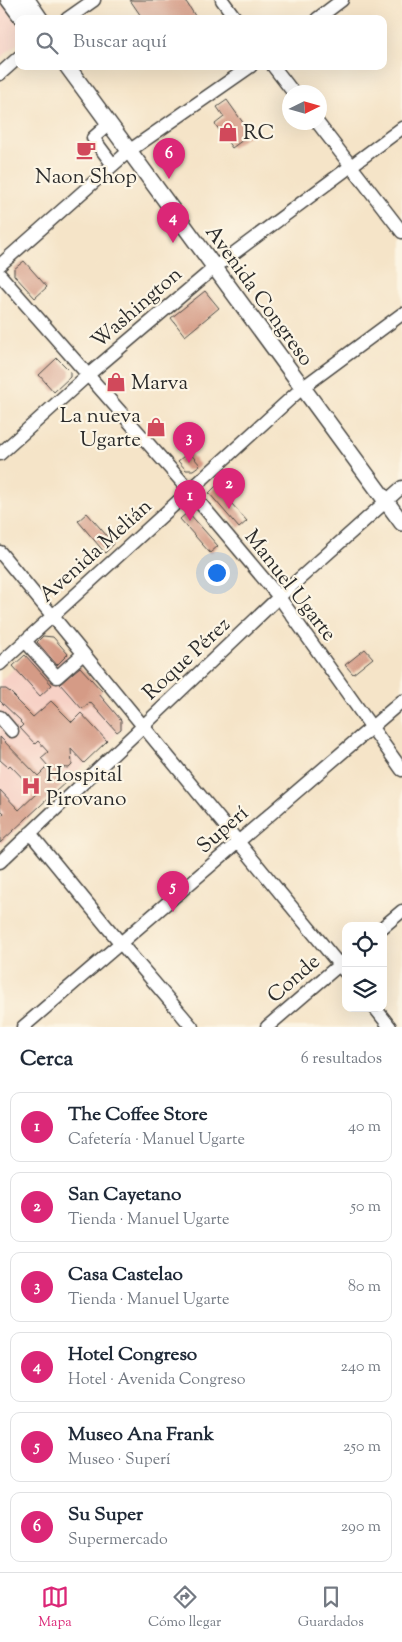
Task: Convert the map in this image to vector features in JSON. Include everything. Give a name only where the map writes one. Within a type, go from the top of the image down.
[{"type":"main road","points":[[18,0],[29,15]]},
{"type":"main road","name":"Avenida Congreso","points":[[70,70],[402,523]]},
{"type":"street","points":[[7,0],[18,15]]},
{"type":"street","points":[[29,0],[39,15]]},
{"type":"street","points":[[73,15],[94,0]]},
{"type":"street","points":[[222,0],[233,15]]},
{"type":"street","points":[[322,15],[342,0]]},
{"type":"street","points":[[0,74],[15,61]]},
{"type":"street","points":[[0,265],[129,151],[246,70]]},
{"type":"street","points":[[276,70],[288,85]]},
{"type":"street","points":[[109,124],[93,138],[113,165]]},
{"type":"street","name":"Washington","points":[[0,454],[88,375],[214,268],[402,128]]},
{"type":"street","points":[[323,130],[402,232]]},
{"type":"street","name":"Manuel Ugarte","points":[[0,275],[190,491],[279,597],[402,770]]},
{"type":"street","name":"Avenida Melián","points":[[0,664],[302,388],[402,314]]},
{"type":"street","name":"Roque Pérez","points":[[0,862],[279,597],[402,487]]},
{"type":"street","points":[[0,552],[238,843],[342,964]]},
{"type":"street","points":[[25,641],[57,678],[84,654]]},
{"type":"street","name":"Superí","points":[[23,1027],[402,701]]},
{"type":"street","points":[[0,717],[12,731]]},
{"type":"street","points":[[30,833],[192,1027]]},
{"type":"street","points":[[387,924],[402,911]]},
{"type":"street","name":"Conde","points":[[267,1027],[343,967]]},
{"type":"street","points":[[378,1012],[390,1027]]},
{"type":"shaded area","points":[[1,0],[15,19],[15,45],[0,58]]},
{"type":"shaded area","name":"Hospital Pirovano","points":[[48,637],[53,638],[123,720],[123,728],[0,845],[0,681]]},
{"type":"building","points":[[130,0],[185,0],[194,15],[140,15]]},
{"type":"building","points":[[227,100],[251,134],[232,148],[215,124],[224,117],[217,107]]},
{"type":"building","points":[[24,261],[47,287],[35,298],[14,275],[14,269]]},
{"type":"building","points":[[205,291],[219,308],[185,336],[171,318]]},
{"type":"building","points":[[57,358],[70,371],[70,377],[54,392],[39,375]]},
{"type":"building","points":[[189,452],[200,465],[193,470],[186,470],[178,461]]},
{"type":"building","points":[[216,486],[247,521],[239,528],[209,493]]},
{"type":"building","points":[[188,512],[218,546],[210,553],[180,519]]},
{"type":"building","points":[[87,513],[114,544],[105,553],[78,521]]},
{"type":"building","points":[[43,636],[53,637],[68,654],[57,665],[37,642]]},
{"type":"building","points":[[365,649],[373,658],[353,674],[345,665]]},
{"type":"building","points":[[25,655],[52,685],[40,696],[13,666]]},
{"type":"building","points":[[80,667],[102,691],[99,694],[121,720],[121,729],[117,732],[90,702],[82,709],[60,684]]},
{"type":"building","points":[[0,689],[6,689],[10,692],[33,717],[51,701],[72,722],[81,713],[107,741],[84,763],[71,749],[72,765],[69,768],[55,767],[67,781],[0,843],[0,817],[4,813],[0,809],[0,790],[19,810],[37,793],[10,765],[8,767],[0,760],[0,737],[38,776],[48,766],[41,758],[48,752],[38,741],[35,744],[20,728],[23,725],[21,721],[0,701]]},
{"type":"place","name":"RC","points":[[228,132]]},
{"type":"place","name":"Naon Shop","points":[[86,150]]},
{"type":"place","name":"Su Super","points":[[169,179]]},
{"type":"place","name":"Hotel Congreso","points":[[173,243]]},
{"type":"place","name":"Marva","points":[[116,382]]},
{"type":"place","name":"La nueva Ugarte","points":[[156,427]]},
{"type":"place","name":"Casa Castelao","points":[[189,463]]},
{"type":"place","name":"San Cayetano","points":[[229,509]]},
{"type":"place","name":"The Coffee Store","points":[[190,521]]},
{"type":"place","name":"Hospital Pirovano","points":[[31,786]]},
{"type":"place","name":"Museo Ana Frank","points":[[173,912]]}]
